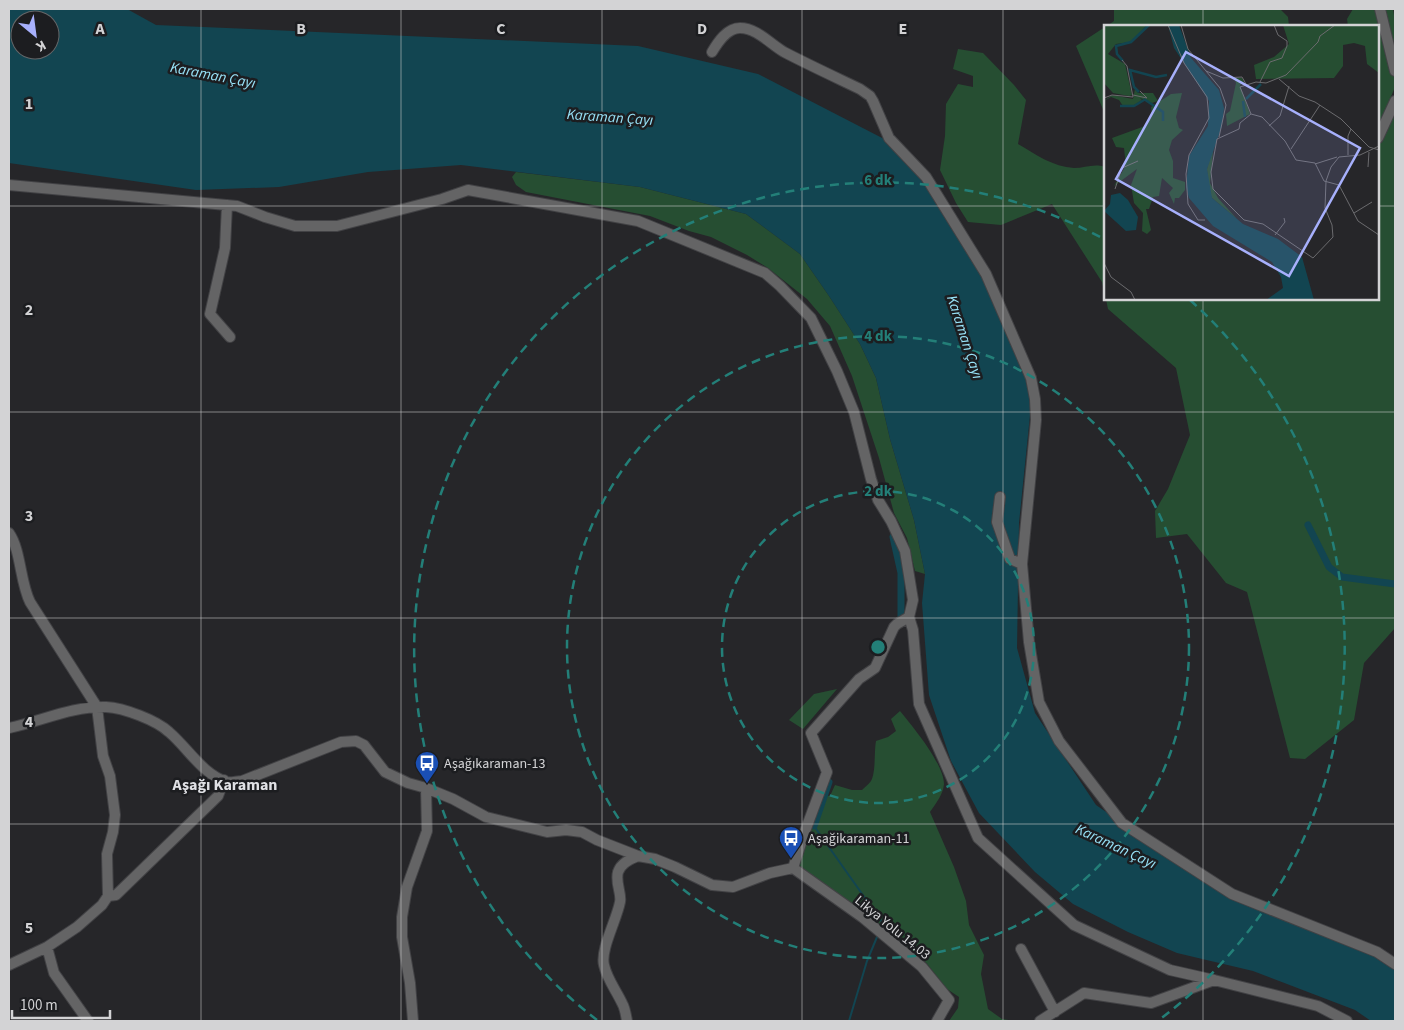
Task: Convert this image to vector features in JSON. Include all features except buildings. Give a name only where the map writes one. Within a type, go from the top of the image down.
[{"type":"street","points":[[1380,9],[1395,72]]},
{"type":"street","points":[[712,52],[719,41],[730,31],[740,28],[755,32],[782,51],[860,89],[870,96],[889,138],[926,177],[986,274],[1031,378],[1035,399],[1036,420],[1022,564],[1029,642],[1039,702],[1059,741],[1122,823],[1232,894],[1377,952],[1395,964]]},
{"type":"street","points":[[1379,136],[1395,100]]},
{"type":"street","points":[[9,185],[237,206],[295,226],[337,226],[442,199],[468,190],[638,221],[765,273],[811,318],[837,371],[854,412],[878,500],[905,550],[914,600],[909,617],[913,630],[919,704],[978,838],[1074,925],[1170,970],[1318,1006],[1347,1021]]},
{"type":"street","points":[[227,205],[226,248],[210,314],[230,337]]},
{"type":"street","points":[[1000,497],[997,522],[1010,560],[1022,564]]},
{"type":"street","points":[[9,533],[24,592],[97,707],[103,756],[110,776],[115,815],[107,854],[108,896],[95,912],[47,948],[9,965]]},
{"type":"street","points":[[9,728],[77,708],[107,707],[153,721],[169,732],[196,761],[228,782],[242,781],[341,742],[356,741],[364,745],[385,772],[408,783],[426,788],[486,817],[548,832],[566,830],[582,832],[596,840],[694,875],[712,885],[733,888],[770,873],[793,868],[827,772],[811,733],[859,679],[875,668],[894,627],[909,617]]},
{"type":"street","points":[[108,896],[116,895],[218,796],[224,780]]},
{"type":"street","points":[[414,1021],[402,938],[402,916],[407,887],[427,831],[426,788]]},
{"type":"street","points":[[627,1021],[622,1003],[604,965],[603,954],[620,900],[617,889],[618,871],[625,861],[638,856]]},
{"type":"street","name":"Likya Yolu 14.03","points":[[793,868],[862,917],[922,967],[949,1000],[937,1021]]},
{"type":"street","points":[[47,948],[54,973],[88,1021]]},
{"type":"street","points":[[1021,949],[1055,1012]]},
{"type":"street","points":[[1040,1021],[1084,993],[1151,1003],[1214,980]]},
{"type":"green space","points":[[1114,9],[1280,9],[1288,17],[1289,25],[1108,25],[1114,21]]},
{"type":"green space","points":[[1353,9],[1393,9],[1395,21],[1395,87],[1385,111],[1395,117],[1395,628],[1364,663],[1354,720],[1305,759],[1290,758],[1247,592],[1226,583],[1187,534],[1156,538],[1155,511],[1168,489],[1190,435],[1176,368],[1108,309],[1106,300],[1379,300],[1379,25],[1348,25],[1347,19]]},
{"type":"green space","points":[[1104,28],[1104,112],[1076,46]]},
{"type":"green space","points":[[958,49],[983,53],[1026,100],[1018,144],[1044,159],[1066,167],[1104,167],[1104,291],[1102,282],[1052,204],[1001,225],[968,222],[956,203],[940,170],[945,136],[946,104],[958,84],[973,87],[973,76],[953,69]]},
{"type":"green space","points":[[516,172],[640,187],[746,214],[800,254],[860,344],[876,378],[890,439],[914,520],[925,574],[915,571],[907,538],[894,513],[879,458],[852,376],[830,326],[807,299],[768,268],[711,237],[650,216],[526,192],[516,185],[512,177]]},
{"type":"green space","points":[[837,689],[803,729],[789,720],[814,694]]},
{"type":"green space","points":[[900,711],[934,756],[943,776],[942,792],[930,812],[954,867],[966,901],[969,925],[984,955],[981,974],[988,1009],[1002,1019],[1015,1021],[949,1021],[958,1008],[959,997],[947,989],[924,960],[869,915],[798,866],[821,795],[830,796],[835,785],[852,790],[862,790],[871,781],[874,773],[876,741],[888,737],[896,731],[891,719]]},
{"type":"water","name":"Karaman Çayı","points":[[9,9],[127,9],[156,25],[638,46],[758,74],[886,140],[938,194],[1011,320],[1032,396],[1019,523],[1017,648],[1035,713],[1096,805],[1217,888],[1395,962],[1395,1021],[1371,1021],[1355,1010],[1253,971],[1177,953],[1128,932],[1073,904],[1035,872],[979,813],[951,761],[929,695],[922,603],[925,574],[914,520],[890,439],[876,378],[860,344],[800,254],[746,214],[640,187],[461,165],[368,172],[279,187],[196,190],[9,163]]},
{"type":"waterway","points":[[1308,525],[1329,567],[1342,577],[1395,584]]},
{"type":"waterway","points":[[893,537],[901,573],[901,618]]},
{"type":"waterway","points":[[814,826],[829,782]]},
{"type":"waterway","points":[[814,826],[882,922],[881,925]]},
{"type":"waterway","points":[[849,1021],[867,961],[877,937]]},
{"type":"place","name":"Aşağıkaraman-13","points":[[427,784]]},
{"type":"place","name":"Aşağikaraman-11","points":[[791,859]]},
{"type":"district","name":"Aşağı Karaman","points":[[225,784]]}]
